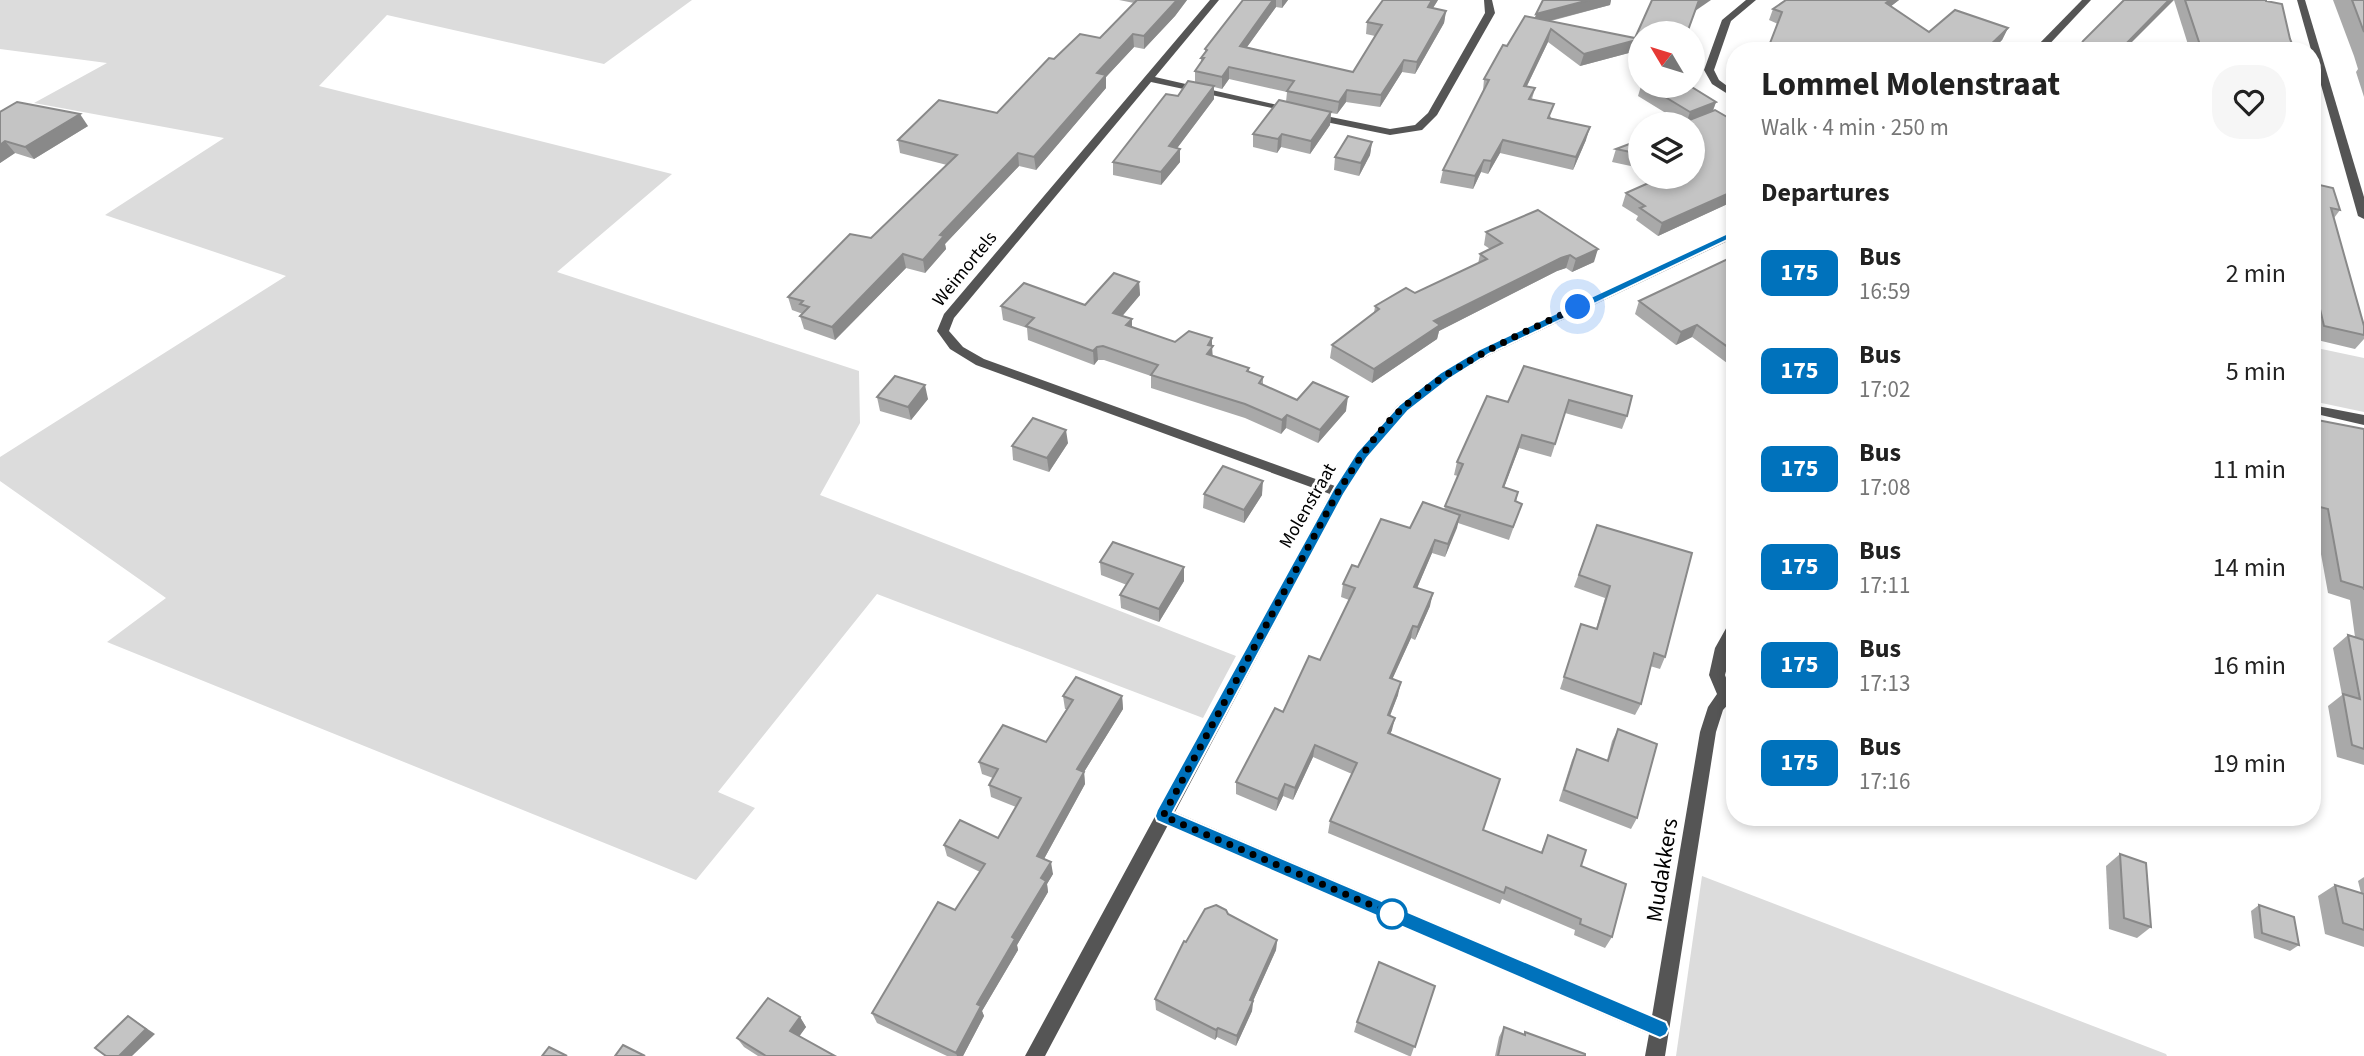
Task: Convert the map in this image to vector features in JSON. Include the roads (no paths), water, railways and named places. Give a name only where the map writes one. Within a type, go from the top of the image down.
[{"type":"street","name":"Weimortels","points":[[1215,0],[947,317],[943,331],[948,342],[963,354],[980,362],[1338,492]]},
{"type":"street","points":[[1149,79],[1371,129],[1410,131],[1418,128],[1432,115],[1490,13],[1489,0]]},
{"type":"street","points":[[1726,90],[1715,82],[1709,70],[1727,20],[1752,0]]},
{"type":"street","points":[[2045,42],[2087,0]]},
{"type":"street","points":[[2301,0],[2313,42]]},
{"type":"street","points":[[2321,69],[2364,216]]},
{"type":"street","name":"Molenstraat","points":[[1035,1056],[1338,492],[1362,455],[1403,408],[1445,376],[1485,352],[1726,238]]},
{"type":"street","points":[[2321,411],[2364,419]]},
{"type":"street","name":"Mudakkers","points":[[1726,642],[1717,675],[1726,687]]},
{"type":"street","name":"Mudakkers","points":[[1655,1056],[1708,732],[1714,709],[1726,697]]},
{"type":"street","points":[[1163,816],[1660,1029]]}]
